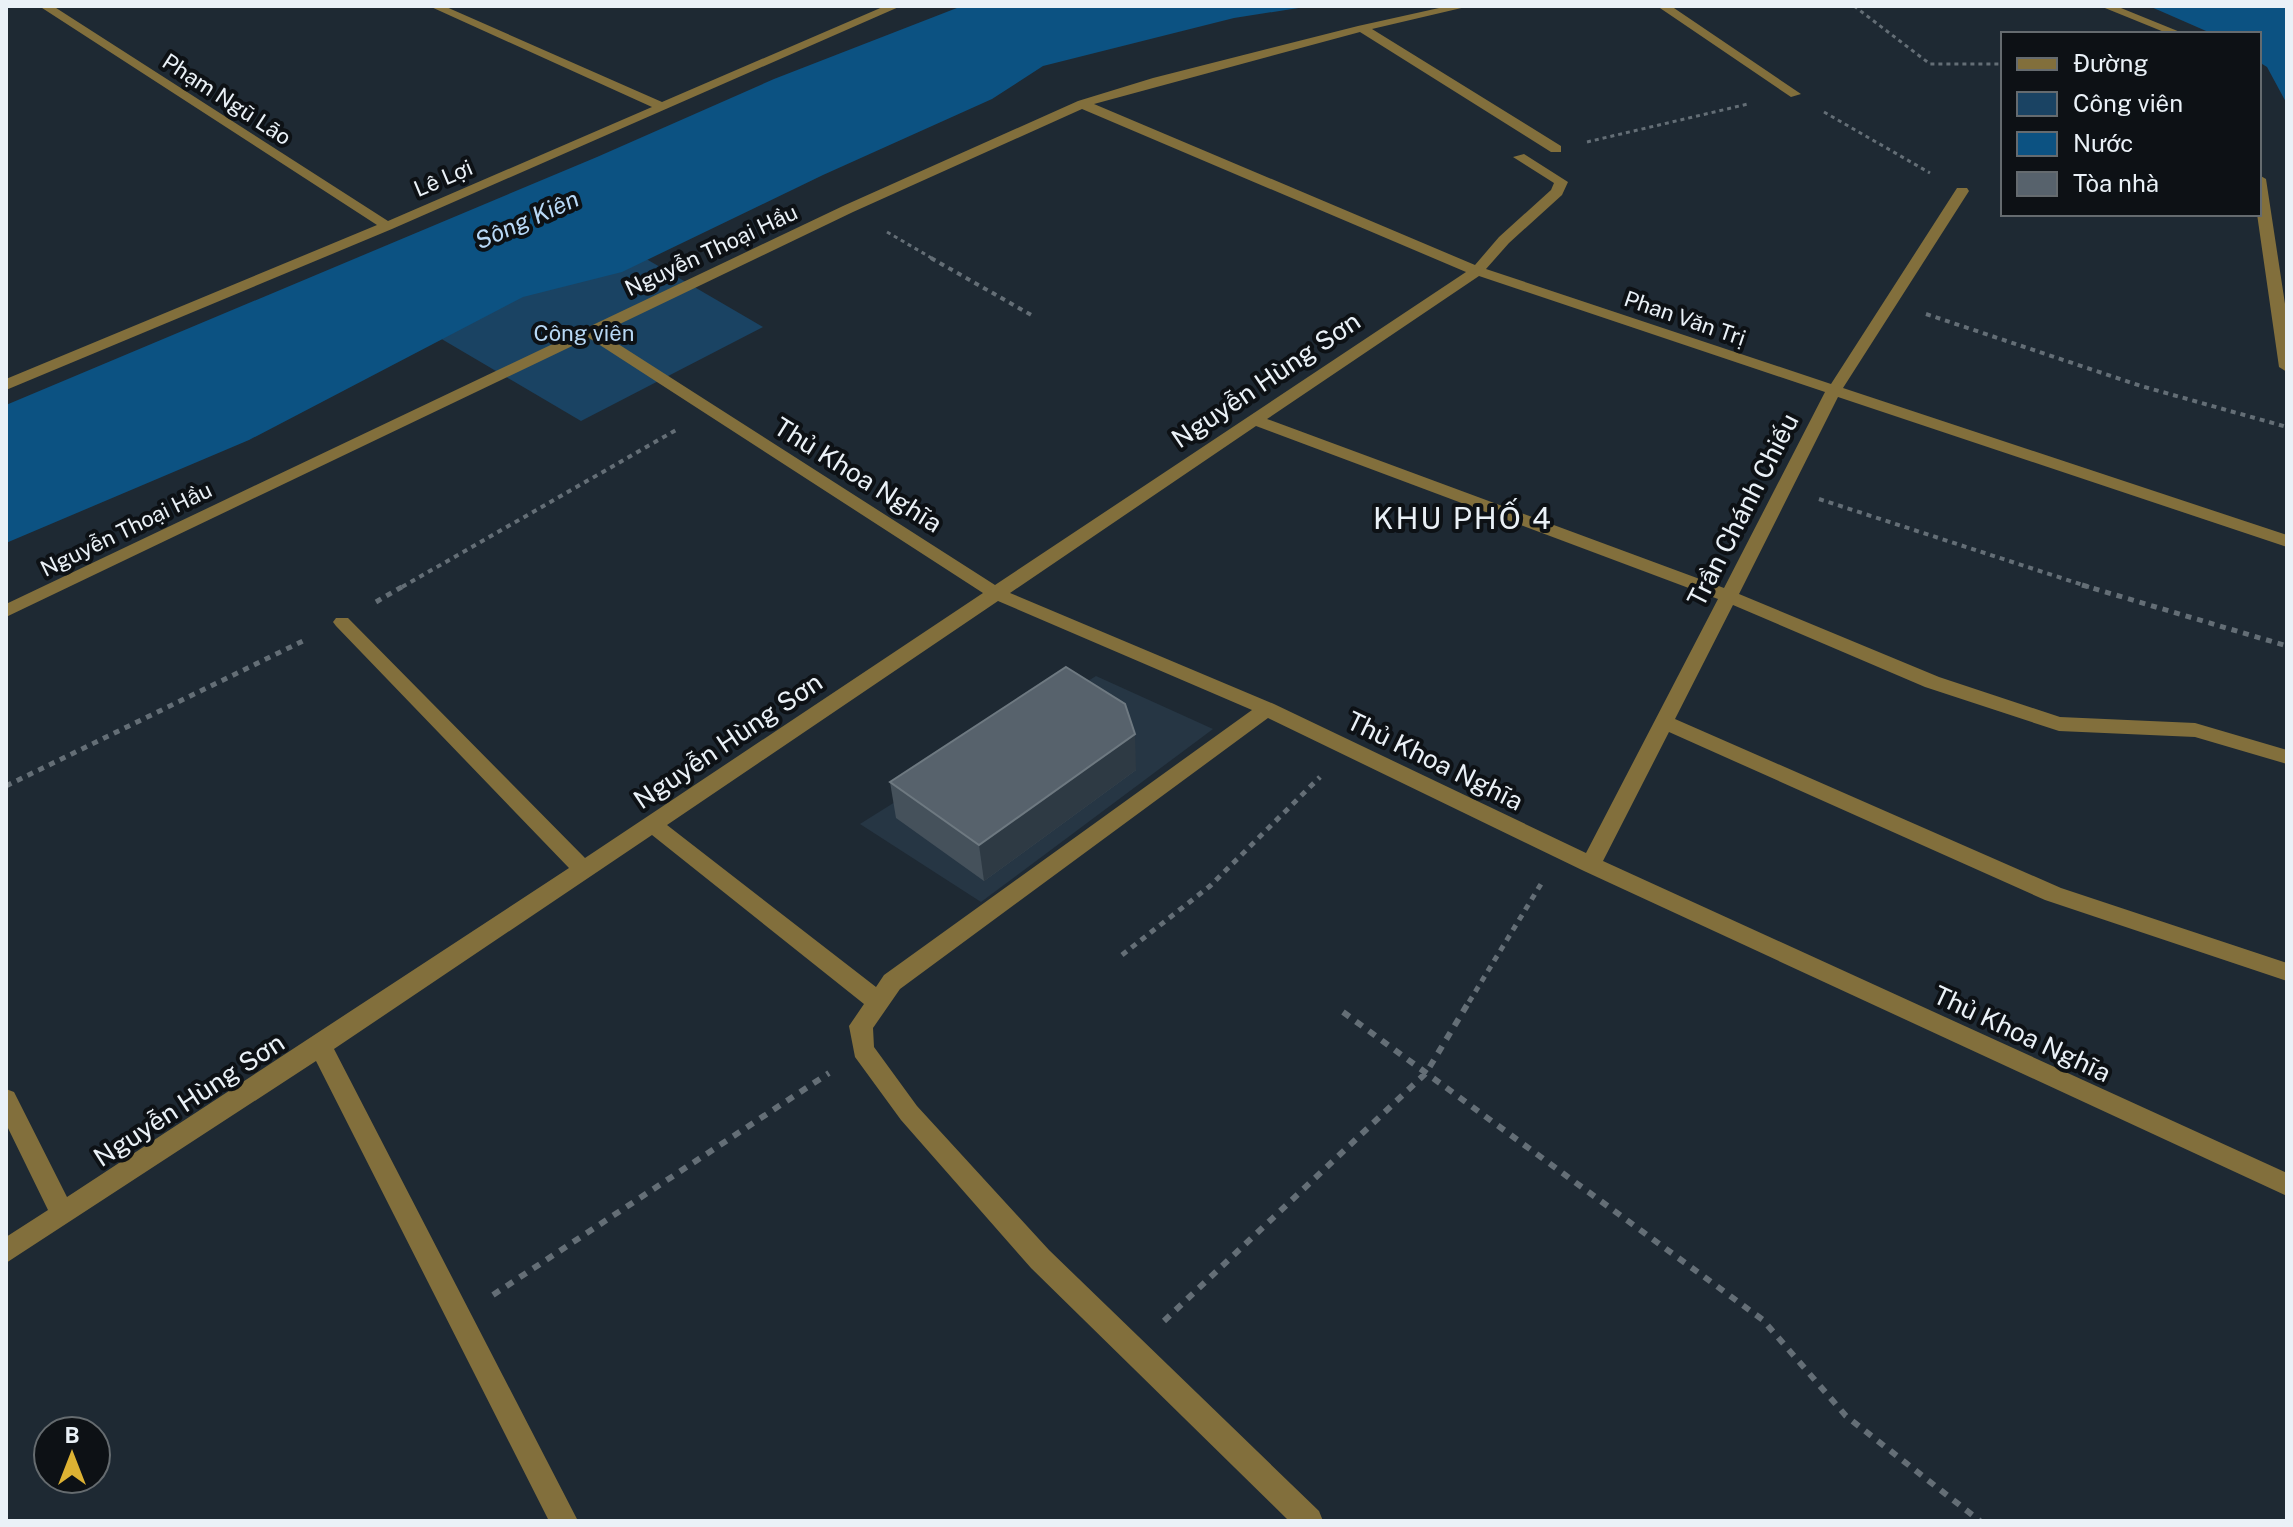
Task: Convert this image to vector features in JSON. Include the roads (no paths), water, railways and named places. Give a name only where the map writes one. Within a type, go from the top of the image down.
[{"type":"street","name":"Phạm Ngũ Lão","points":[[45,6],[387,226]]},
{"type":"street","points":[[435,6],[662,107]]},
{"type":"street","name":"Lê Lợi","points":[[6,385],[387,226],[895,6]]},
{"type":"street","name":"Nguyễn Thoại Hầu","points":[[6,611],[848,209],[1082,104],[1157,81],[1362,28],[1464,6]]},
{"type":"street","points":[[1663,6],[1795,94]]},
{"type":"street","points":[[2106,6],[2174,32]]},
{"type":"street","points":[[1362,28],[1556,149]]},
{"type":"street","name":"Phan Văn Trị","points":[[1082,104],[1477,271],[2287,541]]},
{"type":"street","name":"Nguyễn Hùng Sơn","points":[[6,1251],[320,1046],[1477,271],[1504,240],[1557,192],[1561,182],[1519,157]]},
{"type":"street","name":"Trần Chánh Chiếu","points":[[1591,865],[1833,392],[1962,191]]},
{"type":"street","points":[[2261,192],[2287,367]]},
{"type":"street","name":"Thủ Khoa Nghĩa","points":[[590,332],[995,593],[1267,709],[1591,865],[2287,1185]]},
{"type":"street","points":[[1254,420],[1728,596],[1932,682],[2059,724],[2195,730],[2287,757]]},
{"type":"street","points":[[342,622],[583,869]]},
{"type":"street","points":[[1267,709],[892,982],[876,1000],[861,1026],[863,1050],[909,1113],[1030,1247],[1309,1521]]},
{"type":"street","points":[[1663,722],[2053,894],[2287,972]]},
{"type":"street","points":[[652,824],[876,1000]]},
{"type":"street","points":[[320,1046],[564,1521]]},
{"type":"street","points":[[6,1099],[62,1213]]},
{"type":"water","name":"Sông Kiên","points":[[962,6],[1311,6],[1234,18],[1043,66],[992,99],[823,175],[622,272],[523,297],[249,440],[6,543],[6,405],[597,157],[774,79]]},
{"type":"water","points":[[2149,6],[2287,6],[2287,104],[2267,67],[2261,63],[2261,32],[2208,32]]},
{"type":"district","name":"KHU PHỐ 4","points":[[1463,519]]},
{"type":"park label","name":"Công viên","points":[[584,333]]}]
